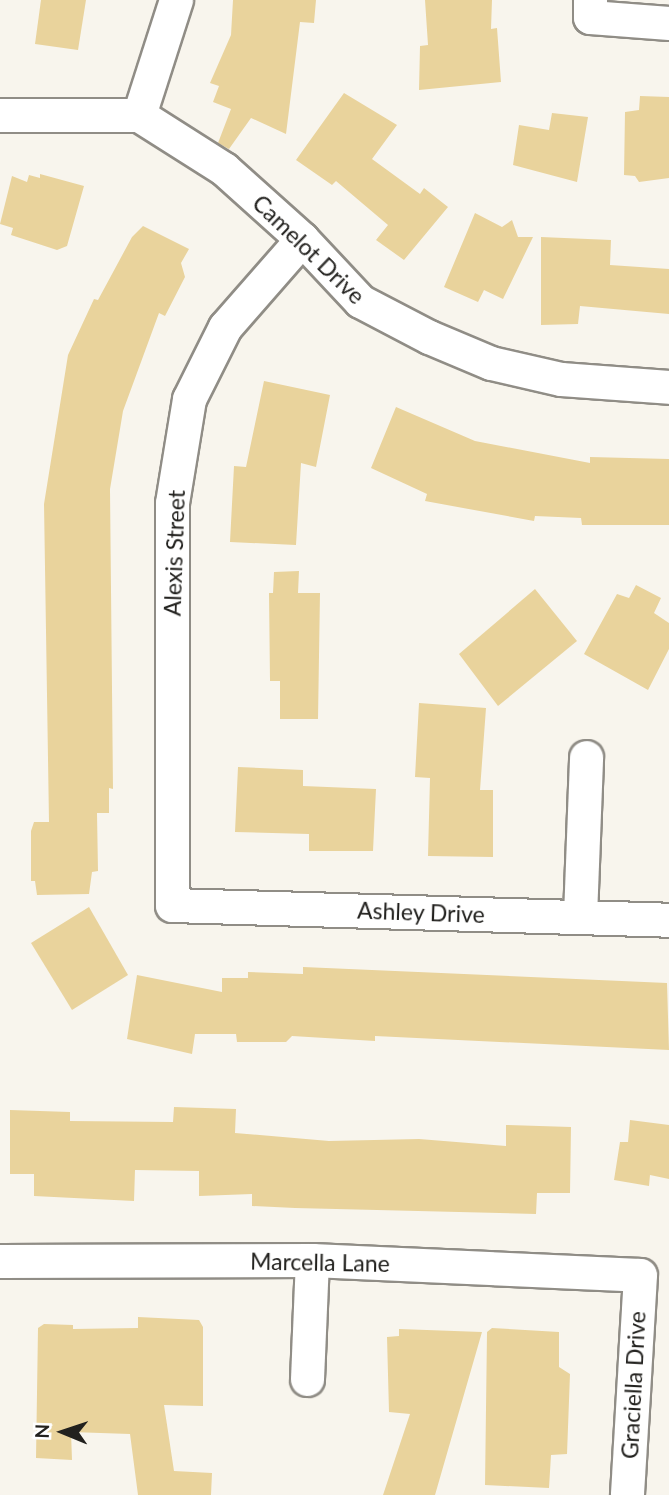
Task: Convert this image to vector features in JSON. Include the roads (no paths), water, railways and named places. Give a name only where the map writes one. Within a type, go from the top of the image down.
[{"type":"street","points":[[0,115],[139,116],[176,0]]},
{"type":"street","points":[[590,0],[590,17],[669,23]]},
{"type":"street","name":"Camelot Drive","points":[[139,116],[224,169],[302,239],[360,301],[492,363],[561,379],[669,387]]},
{"type":"street","name":"Alexis Street","points":[[172,905],[172,503],[189,399],[225,327],[302,239]]},
{"type":"street","points":[[580,916],[586,757]]},
{"type":"street","name":"Ashley Drive","points":[[172,905],[669,920]]},
{"type":"street","points":[[307,1380],[312,1260]]},
{"type":"street","name":"Marcella Lane","points":[[0,1261],[312,1260],[639,1275]]},
{"type":"street","name":"Graciella Drive","points":[[627,1495],[639,1275]]}]
